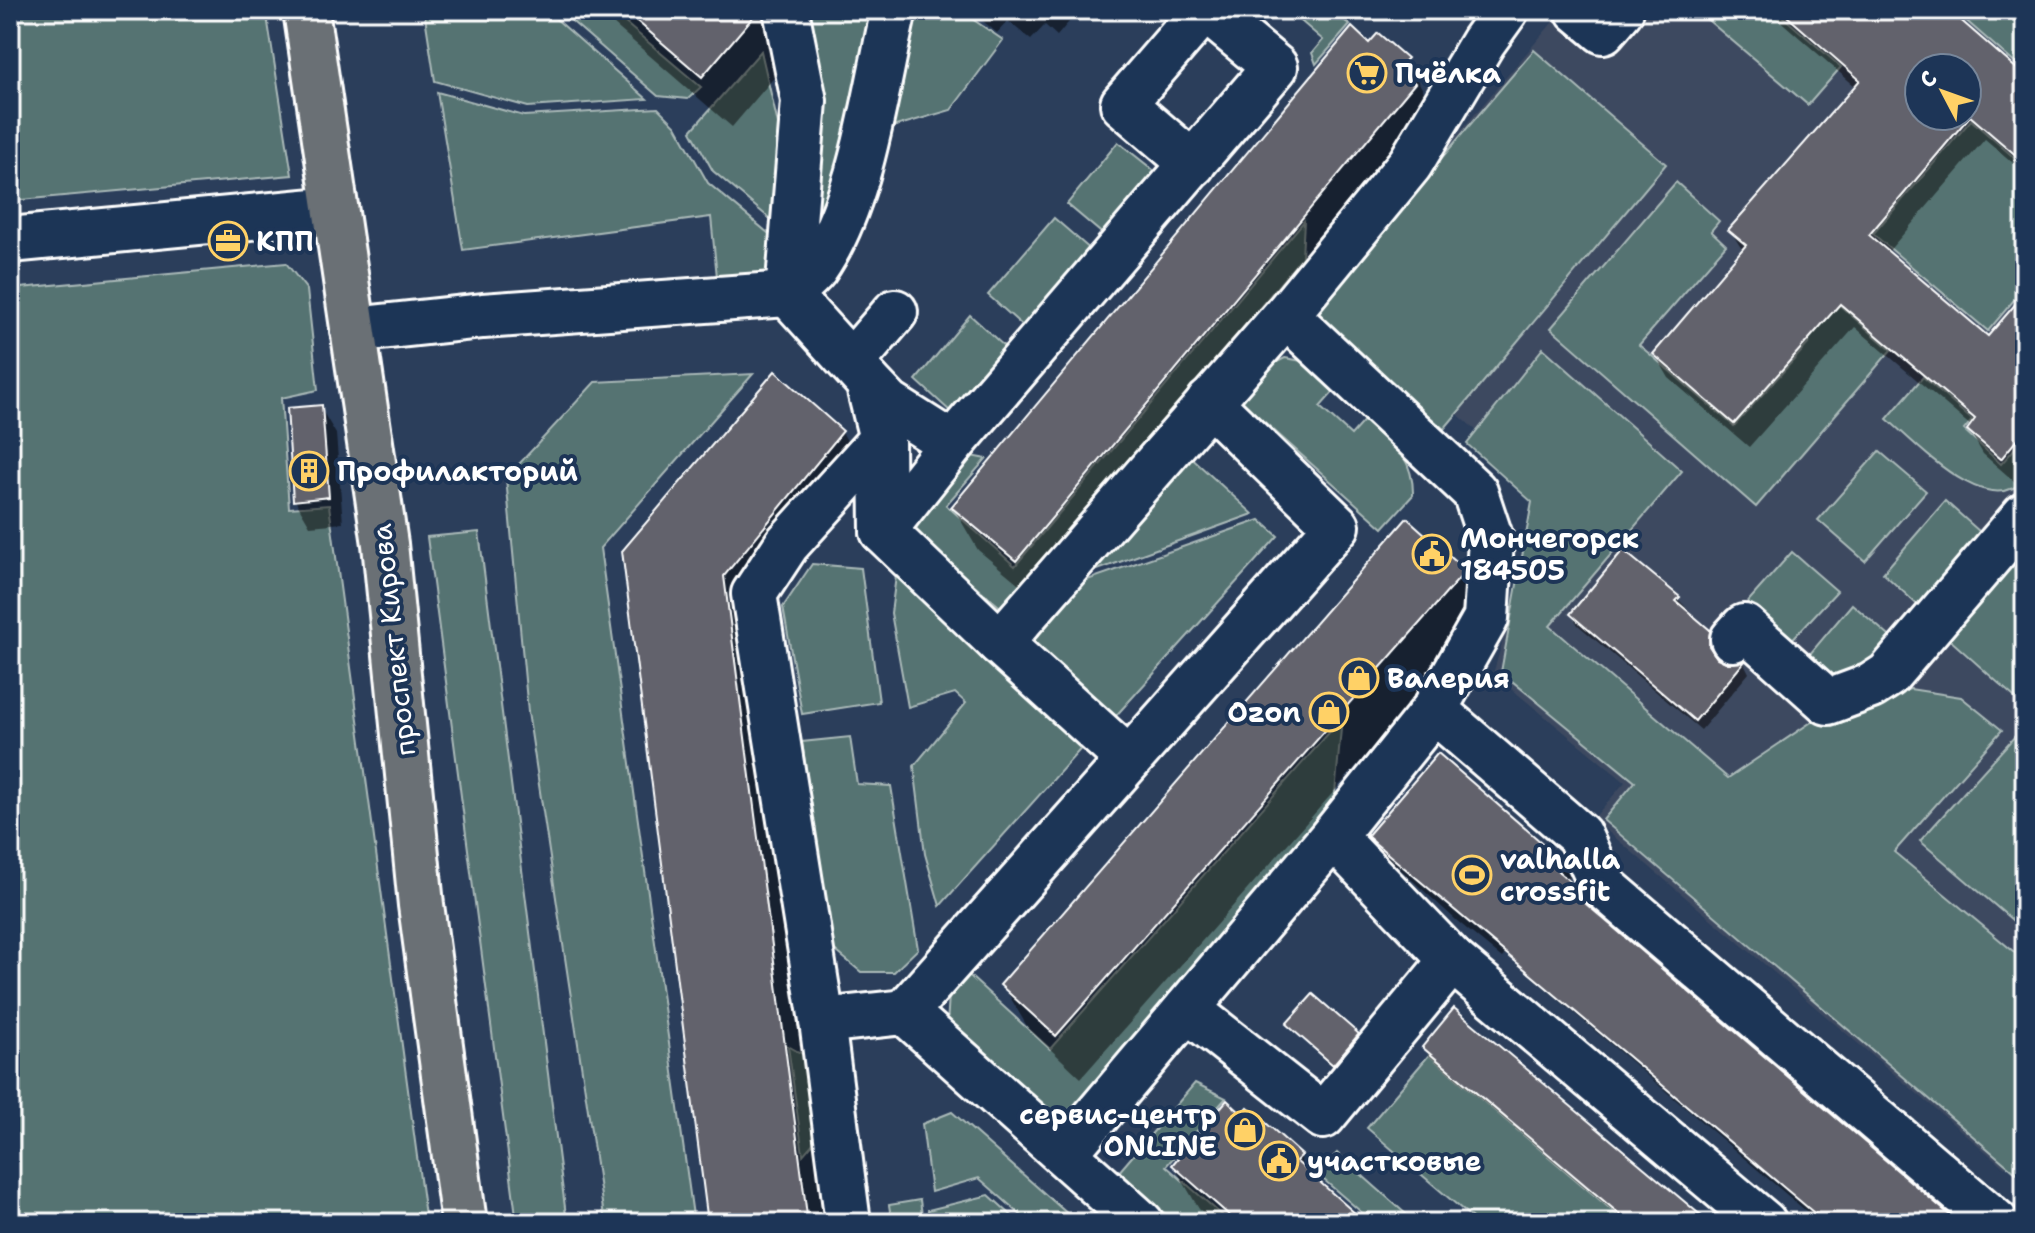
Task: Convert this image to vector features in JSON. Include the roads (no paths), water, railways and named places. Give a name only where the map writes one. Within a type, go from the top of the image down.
[{"type":"main road","name":"проспект Кирова","points":[[306,10],[385,544],[421,905],[464,1223]]},
{"type":"lane","points":[[786,10],[804,101],[788,294],[889,404],[952,444]]},
{"type":"lane","points":[[353,330],[483,316],[788,294],[814,270],[835,231],[855,179],[894,10]]},
{"type":"lane","points":[[883,531],[952,444],[1193,164],[1275,67],[1205,10],[1123,104],[1193,164]]},
{"type":"lane","points":[[1000,643],[1286,315],[1410,164],[1483,42],[1506,10]]},
{"type":"lane","points":[[1578,10],[1603,31],[1621,10]]},
{"type":"lane","points":[[10,240],[335,209]]},
{"type":"lane","points":[[895,312],[860,372],[882,439],[883,531],[1128,759]]},
{"type":"lane","points":[[1065,1153],[1333,836],[1434,710],[1486,618],[1491,540],[1475,492],[1286,315]]},
{"type":"lane","points":[[822,1021],[905,1012],[1337,526],[1209,402]]},
{"type":"lane","points":[[848,1223],[822,1021],[754,594],[787,544],[882,439]]},
{"type":"lane","points":[[1733,639],[1744,627],[1828,702],[1871,686],[1888,675],[2025,515]]},
{"type":"lane","points":[[1434,710],[1579,835],[1601,884],[1997,1223]]},
{"type":"lane","points":[[1333,836],[1452,960],[1764,1223]]},
{"type":"lane","points":[[1187,1009],[1323,1116],[1452,960]]},
{"type":"lane","points":[[905,1012],[1141,1223]]},
{"type":"place","name":"Пчёлка","points":[[1367,73]]},
{"type":"place","name":"КПП","points":[[228,241]]},
{"type":"place","name":"Профилакторий","points":[[309,471]]},
{"type":"place","name":"Мончегорск 184505","points":[[1432,554]]},
{"type":"place","name":"Валерия","points":[[1359,678]]},
{"type":"place","name":"Ozon","points":[[1329,712]]},
{"type":"place","name":"valhalla crossfit","points":[[1472,875]]},
{"type":"place","name":"сервис-центр ONLINE","points":[[1245,1130]]},
{"type":"place","name":"участковые","points":[[1279,1161]]}]
